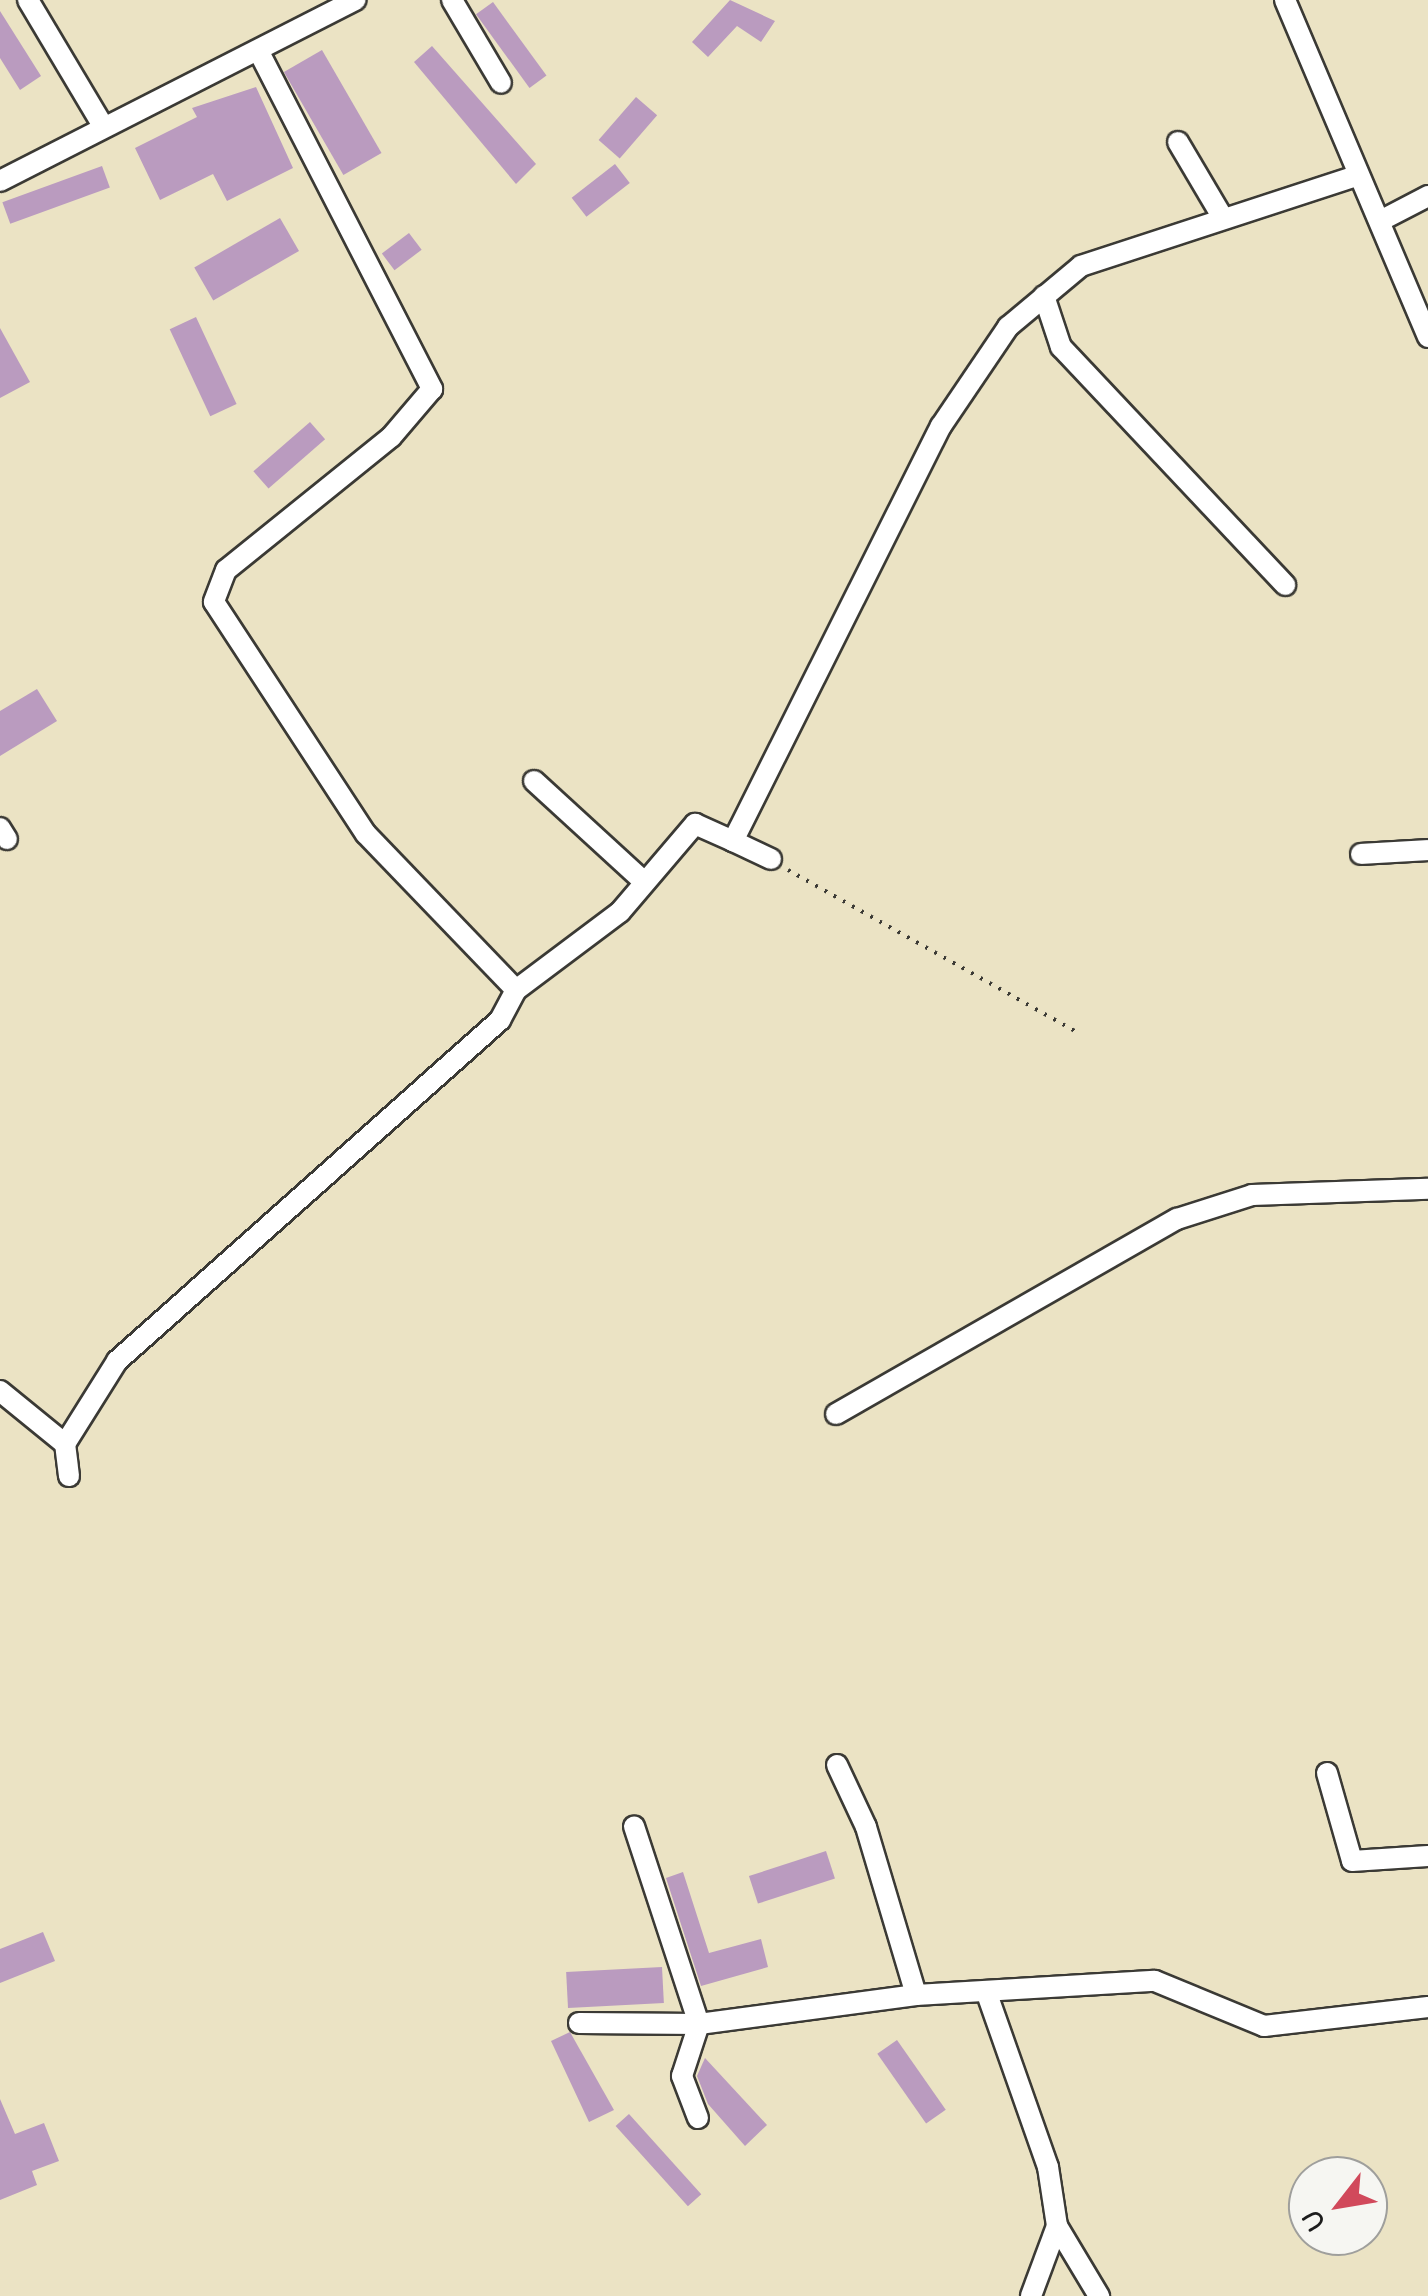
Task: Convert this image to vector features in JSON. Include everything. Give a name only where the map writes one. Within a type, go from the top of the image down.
[{"type":"street","points":[[28,0],[102,124]]},
{"type":"street","points":[[0,181],[102,124],[260,54],[356,0]]},
{"type":"street","points":[[452,0],[501,84]]},
{"type":"street","points":[[1286,0],[1428,337]]},
{"type":"street","points":[[260,54],[432,389],[392,437],[226,570],[214,602],[366,834],[516,990]]},
{"type":"street","points":[[1178,142],[1223,218]]},
{"type":"street","points":[[733,841],[977,361],[1081,266],[1357,176]]},
{"type":"street","points":[[1380,221],[1428,196]]},
{"type":"street","points":[[1044,296],[1061,346],[1285,584]]},
{"type":"street","points":[[534,781],[643,881]]},
{"type":"street","points":[[70,1476],[66,1444],[117,1361],[500,1020],[516,990],[620,912],[695,824],[771,859]]},
{"type":"street","points":[[1361,854],[1428,850]]},
{"type":"street","points":[[836,1414],[1177,1219],[1252,1194],[1428,1189]]},
{"type":"street","points":[[0,1391],[66,1444]]},
{"type":"street","points":[[837,1764],[866,1827],[916,1995]]},
{"type":"street","points":[[1327,1773],[1352,1861],[1428,1856]]},
{"type":"street","points":[[634,1826],[699,2024],[682,2076],[698,2118]]},
{"type":"street","points":[[579,2023],[699,2024],[916,1995],[1155,1981],[1264,2026],[1428,2006]]},
{"type":"street","points":[[986,1992],[1048,2167],[1058,2226],[1099,2296]]},
{"type":"street","points":[[1031,2296],[1058,2226]]},
{"type":"path","points":[[771,859],[1077,1032]]},
{"type":"building","points":[[730,0],[775,21],[761,42],[737,26],[708,57],[692,42]]},
{"type":"building","points":[[493,2],[546,76],[529,88],[476,14]]},
{"type":"building","points":[[0,11],[41,76],[20,90],[0,58]]},
{"type":"building","points":[[432,46],[536,164],[516,184],[414,62]]},
{"type":"building","points":[[322,50],[382,153],[343,175],[284,72]]},
{"type":"building","points":[[256,87],[293,168],[227,201],[213,174],[160,200],[135,148],[197,117],[192,108]]},
{"type":"building","points":[[636,97],[657,115],[620,158],[599,140]]},
{"type":"building","points":[[615,164],[630,183],[586,217],[572,198]]},
{"type":"building","points":[[102,166],[110,188],[10,224],[2,202]]},
{"type":"building","points":[[280,218],[299,251],[213,300],[194,268]]},
{"type":"building","points":[[409,233],[422,250],[394,270],[382,253]]},
{"type":"building","points":[[196,317],[237,404],[210,416],[170,329]]},
{"type":"building","points":[[0,328],[30,382],[0,398]]},
{"type":"building","points":[[310,422],[325,439],[268,489],[253,471]]},
{"type":"building","points":[[37,689],[57,721],[0,756],[0,711]]},
{"type":"building","points":[[826,1851],[835,1879],[758,1904],[749,1876]]},
{"type":"building","points":[[683,1872],[709,1953],[761,1939],[768,1967],[701,1986],[666,1878]]},
{"type":"building","points":[[43,1932],[55,1961],[0,1983],[0,1949]]},
{"type":"building","points":[[662,1967],[664,2003],[568,2008],[566,1972]]},
{"type":"building","points":[[570,2032],[614,2110],[589,2122],[551,2041]]},
{"type":"building","points":[[897,2040],[946,2110],[926,2123],[877,2054]]},
{"type":"building","points":[[705,2058],[767,2125],[745,2146],[708,2104],[697,2076]]},
{"type":"building","points":[[0,2099],[15,2134],[44,2123],[59,2161],[32,2171],[37,2185],[0,2200]]},
{"type":"building","points":[[629,2114],[701,2194],[688,2206],[616,2126]]}]
